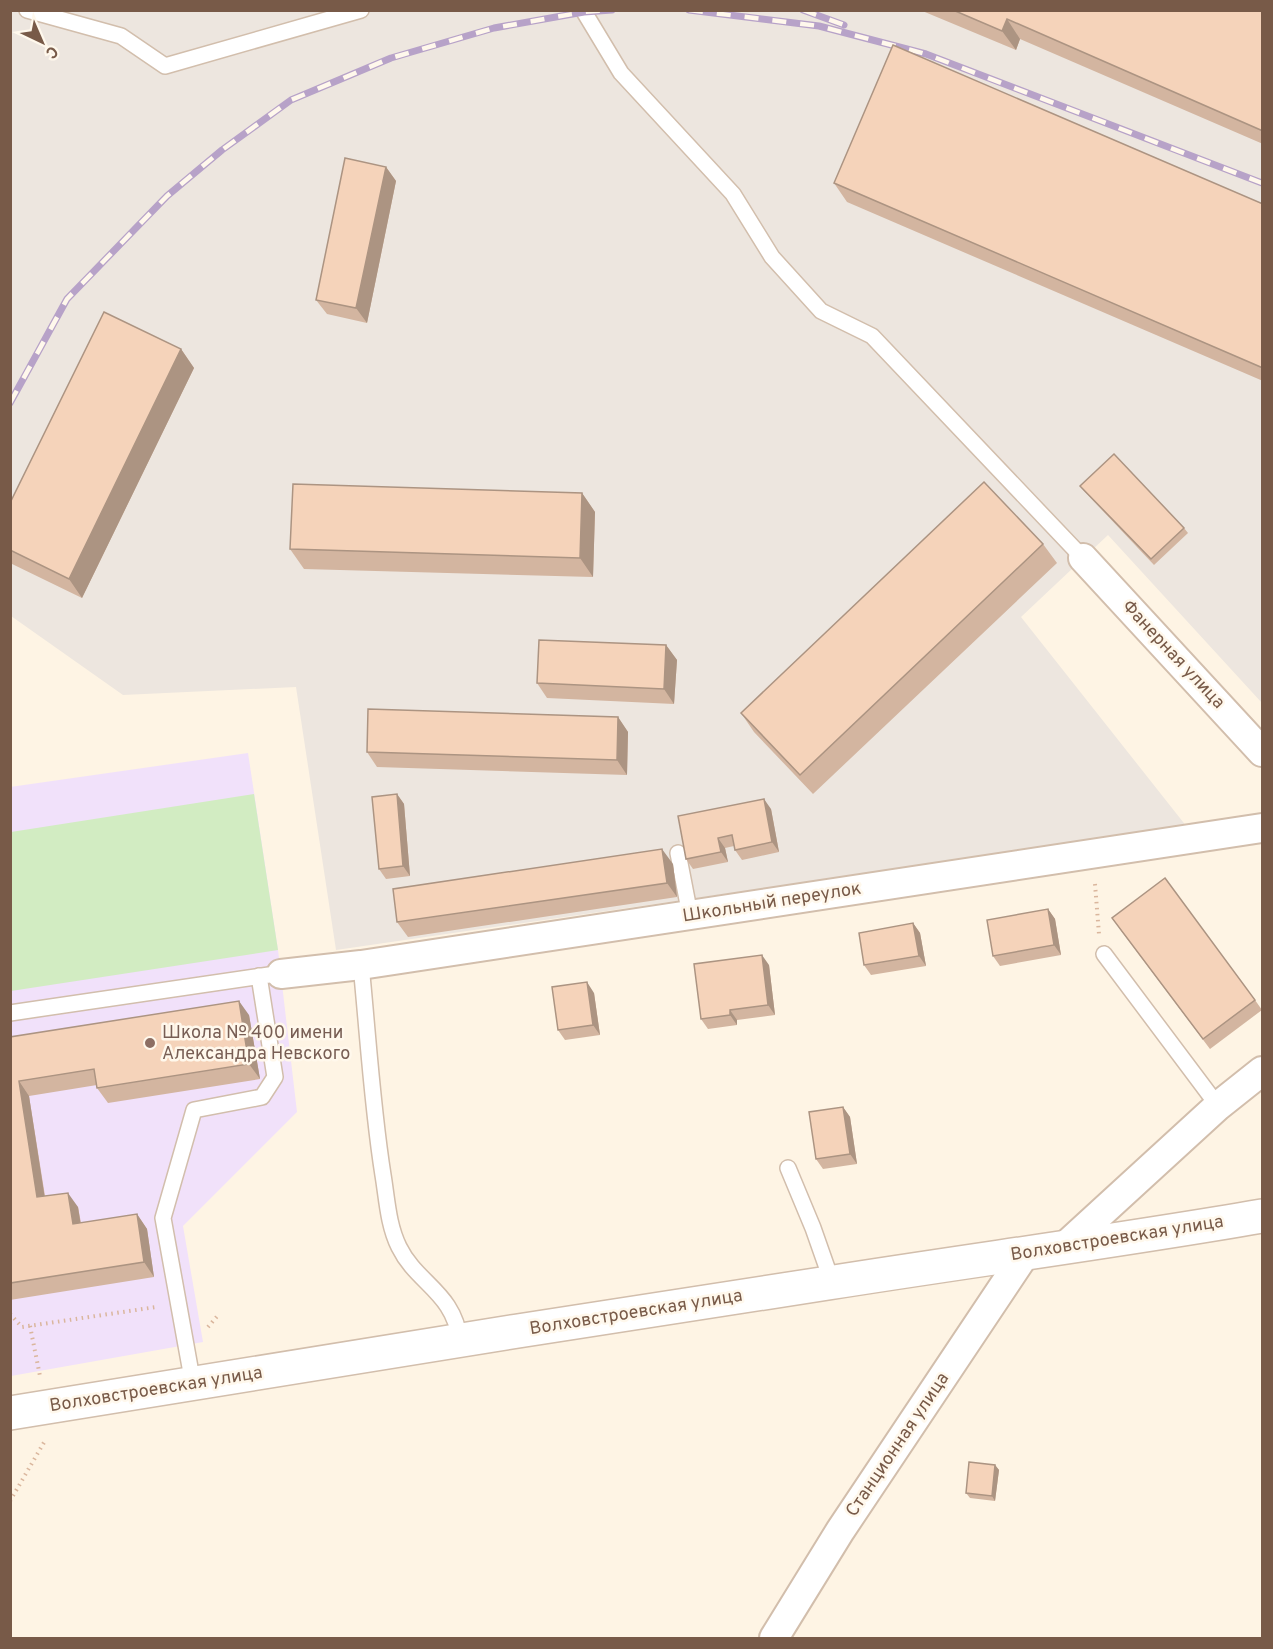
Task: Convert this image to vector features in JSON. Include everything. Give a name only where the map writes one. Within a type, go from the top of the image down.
[{"type":"street","name":"Фанерная улица","points":[[1083,558],[1263,752]]},
{"type":"street","name":"Школьный переулок","points":[[270,975],[361,965],[1263,828]]},
{"type":"street","points":[[1064,1247],[1218,1106],[1263,1071]]},
{"type":"street","name":"Волховстроевская улица","points":[[10,1413],[1263,1216]]},
{"type":"street","name":"Станционная улица","points":[[774,1638],[840,1531],[1025,1254]]},
{"type":"lane","points":[[27,10],[121,36],[165,66],[361,10]]},
{"type":"lane","points":[[584,10],[621,73],[733,194],[772,257],[807,296],[821,311],[872,336],[1083,558]]},
{"type":"lane","points":[[678,853],[690,915]]},
{"type":"lane","points":[[1104,954],[1218,1106]]},
{"type":"lane","points":[[361,965],[379,1151],[390,1221],[399,1248],[451,1308],[458,1324],[460,1341]]},
{"type":"lane","points":[[10,1013],[270,975],[275,1077],[262,1097],[194,1110],[163,1218],[193,1384]]},
{"type":"lane","points":[[788,1168],[832,1282]]},
{"type":"path","points":[[1093,854],[1099,936],[1104,954]]},
{"type":"path","points":[[10,1314],[22,1327],[155,1307]]},
{"type":"path","points":[[10,1501],[45,1443],[48,1426],[30,1326]]},
{"type":"shaded area","points":[[11,11],[1262,11],[1262,703],[1108,535],[1021,617],[1187,827],[336,950],[296,687],[123,695],[11,616]]},
{"type":"shaded area","name":"Школа № 400 имени Александра Невского","points":[[248,753],[278,950],[297,1112],[183,1226],[203,1342],[11,1376],[10,787]]},
{"type":"green space","points":[[254,794],[278,950],[11,991],[11,832]]},
{"type":"building","points":[[953,10],[1263,10],[1263,131],[1007,19],[1002,31]]},
{"type":"building","points":[[893,45],[1263,204],[1263,368],[834,183]]},
{"type":"building","points":[[345,158],[386,167],[356,308],[316,300]]},
{"type":"building","points":[[104,312],[181,349],[69,579],[10,550],[10,503]]},
{"type":"building","points":[[1114,454],[1184,528],[1151,559],[1080,486]]},
{"type":"building","points":[[984,482],[1043,544],[800,775],[741,713]]},
{"type":"building","points":[[293,484],[582,493],[580,558],[290,549]]},
{"type":"building","points":[[539,640],[666,645],[664,689],[537,683]]},
{"type":"building","points":[[368,709],[618,717],[617,760],[367,752]]},
{"type":"building","points":[[397,794],[403,866],[379,869],[372,797]]},
{"type":"building","points":[[764,799],[772,842],[735,850],[732,835],[718,838],[721,852],[686,859],[678,816]]},
{"type":"building","points":[[662,849],[667,883],[397,922],[393,889]]},
{"type":"building","points":[[1165,878],[1255,1000],[1203,1039],[1112,918]]},
{"type":"building","points":[[1048,909],[1054,945],[993,956],[987,920]]},
{"type":"building","points":[[913,923],[919,956],[864,965],[859,933]]},
{"type":"building","points":[[762,955],[768,1005],[730,1010],[730,1015],[701,1019],[694,964]]},
{"type":"building","points":[[587,982],[593,1025],[558,1030],[552,987]]},
{"type":"building","points":[[239,1001],[249,1064],[97,1088],[94,1069],[19,1081],[37,1197],[68,1193],[73,1224],[137,1214],[144,1262],[10,1283],[10,1037]]},
{"type":"building","points":[[843,1107],[850,1154],[816,1159],[809,1112]]},
{"type":"building","points":[[969,1462],[995,1465],[992,1496],[966,1493]]},
{"type":"railway","points":[[10,403],[67,299],[167,196],[222,150],[291,100],[391,58],[494,28],[584,12],[612,10]]},
{"type":"railway","points":[[689,10],[819,26],[926,54],[1262,183]]},
{"type":"railway","points":[[803,10],[844,25]]},
{"type":"place","name":"Школа № 400 имени Александра Невского","points":[[150,1043]]}]
